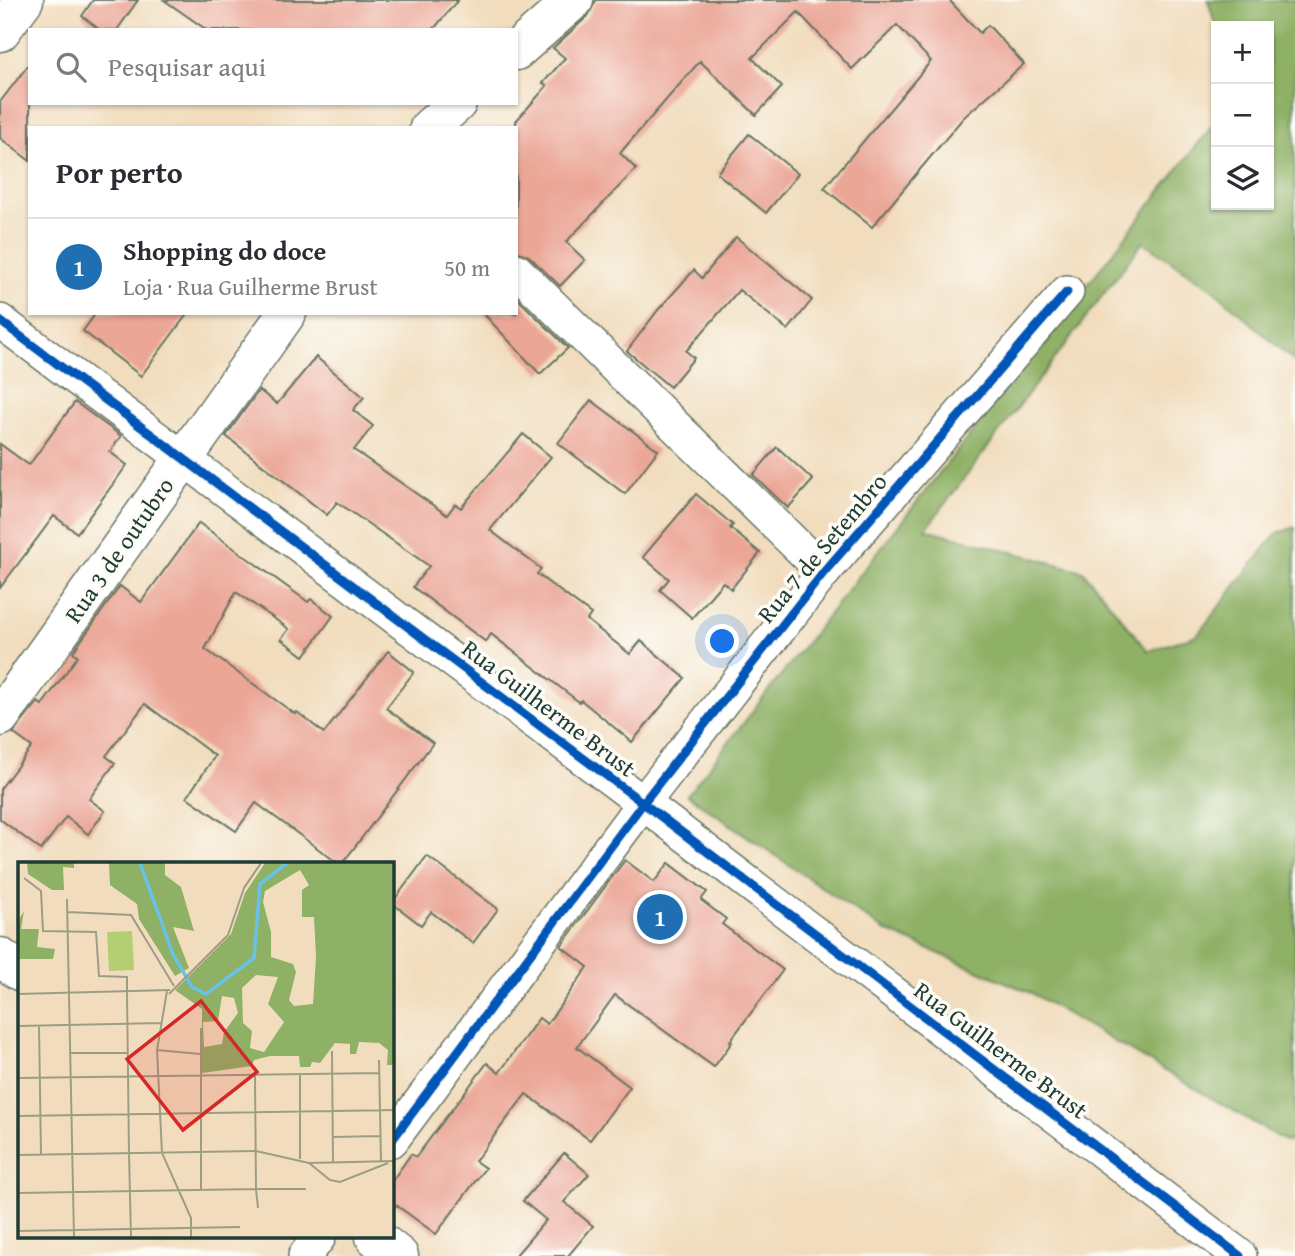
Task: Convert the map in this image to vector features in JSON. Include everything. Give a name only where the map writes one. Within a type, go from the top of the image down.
[{"type":"main road","points":[[0,32],[24,0]]},
{"type":"main road","points":[[518,49],[575,0]]},
{"type":"main road","points":[[431,126],[455,105]]},
{"type":"main road","name":"Rua 3 de outubro","points":[[0,717],[286,315]]},
{"type":"main road","points":[[0,957],[18,970]]},
{"type":"main road","points":[[376,1238],[400,1256]]},
{"type":"street","points":[[518,272],[824,572]]},
{"type":"street","name":"Rua 7 de Setembro","points":[[394,1137],[643,803],[824,572],[1066,292]]},
{"type":"street","name":"Rua Guilherme Brust","points":[[0,321],[643,803],[1240,1256]]},
{"type":"street","points":[[305,1256],[318,1238]]},
{"type":"green space","points":[[1208,0],[1295,0],[1295,362],[1214,290],[1143,242],[926,529],[1083,571],[1148,651],[1197,635],[1276,534],[1295,527],[1295,1137],[1287,1142],[1031,993],[884,930],[687,795],[1211,127],[1211,210],[1274,210],[1274,21],[1214,21]]},
{"type":"building","points":[[93,0],[138,0],[118,28],[97,28],[82,16]]},
{"type":"building","points":[[164,0],[458,0],[435,28],[204,28]]},
{"type":"building","points":[[596,0],[949,0],[980,33],[988,25],[1024,64],[963,118],[872,227],[824,188],[931,61],[897,25],[852,69],[798,12],[752,58],[782,87],[756,115],[700,61],[620,153],[636,169],[566,242],[585,260],[560,286],[529,256],[518,252],[516,121],[547,86],[543,83],[565,58],[553,48],[588,16]]},
{"type":"building","points":[[28,66],[28,159],[0,138],[0,102]]},
{"type":"building","points":[[749,134],[798,174],[766,213],[717,173]]},
{"type":"building","points":[[736,237],[812,300],[788,330],[739,290],[686,351],[694,358],[670,387],[627,351],[658,310],[694,270],[702,278]]},
{"type":"building","points":[[518,299],[568,348],[540,374],[485,315],[518,315]]},
{"type":"building","points":[[95,315],[187,315],[141,376],[83,331]]},
{"type":"building","points":[[316,357],[364,397],[353,410],[373,426],[354,450],[447,515],[455,504],[461,508],[523,434],[551,457],[490,530],[541,569],[537,574],[591,614],[587,620],[630,654],[641,641],[685,678],[632,742],[581,700],[579,702],[491,634],[486,642],[413,587],[429,566],[337,502],[327,515],[226,436],[259,390],[277,404]]},
{"type":"building","points":[[591,400],[658,450],[625,494],[558,443]]},
{"type":"building","points":[[75,402],[121,436],[110,452],[127,465],[77,533],[54,516],[0,588],[0,444],[29,465]]},
{"type":"building","points":[[777,447],[813,480],[788,508],[753,475]]},
{"type":"building","points":[[696,494],[733,525],[730,528],[760,553],[731,589],[723,582],[692,618],[660,590],[669,579],[643,557]]},
{"type":"building","points":[[199,523],[308,602],[311,599],[333,616],[304,656],[281,639],[289,629],[236,592],[205,649],[295,714],[297,712],[324,733],[388,651],[414,672],[386,708],[433,743],[344,862],[336,862],[256,803],[236,831],[187,797],[215,756],[145,704],[106,756],[115,763],[89,799],[105,811],[88,834],[66,817],[41,850],[0,819],[0,789],[32,747],[13,733],[38,702],[42,705],[78,656],[73,652],[120,586],[141,602]]},
{"type":"building","points":[[427,856],[498,909],[473,943],[431,912],[421,925],[394,905],[394,900]]},
{"type":"building","points":[[625,860],[654,882],[669,863],[707,892],[701,900],[726,919],[722,924],[783,970],[714,1067],[615,995],[577,1047],[630,1087],[590,1140],[526,1094],[475,1161],[485,1168],[436,1234],[394,1203],[394,1178],[411,1154],[416,1157],[487,1063],[499,1073],[539,1018],[547,1024],[588,967],[561,946]]},
{"type":"building","points":[[564,1153],[589,1174],[564,1202],[593,1226],[568,1256],[515,1256],[546,1220],[523,1201]]},
{"type":"cycle path","points":[[394,1137],[643,803],[824,572],[1067,292]]},
{"type":"cycle path","points":[[0,321],[643,803],[1240,1256]]},
{"type":"place","name":"Shopping do doce","points":[[660,917]]}]
